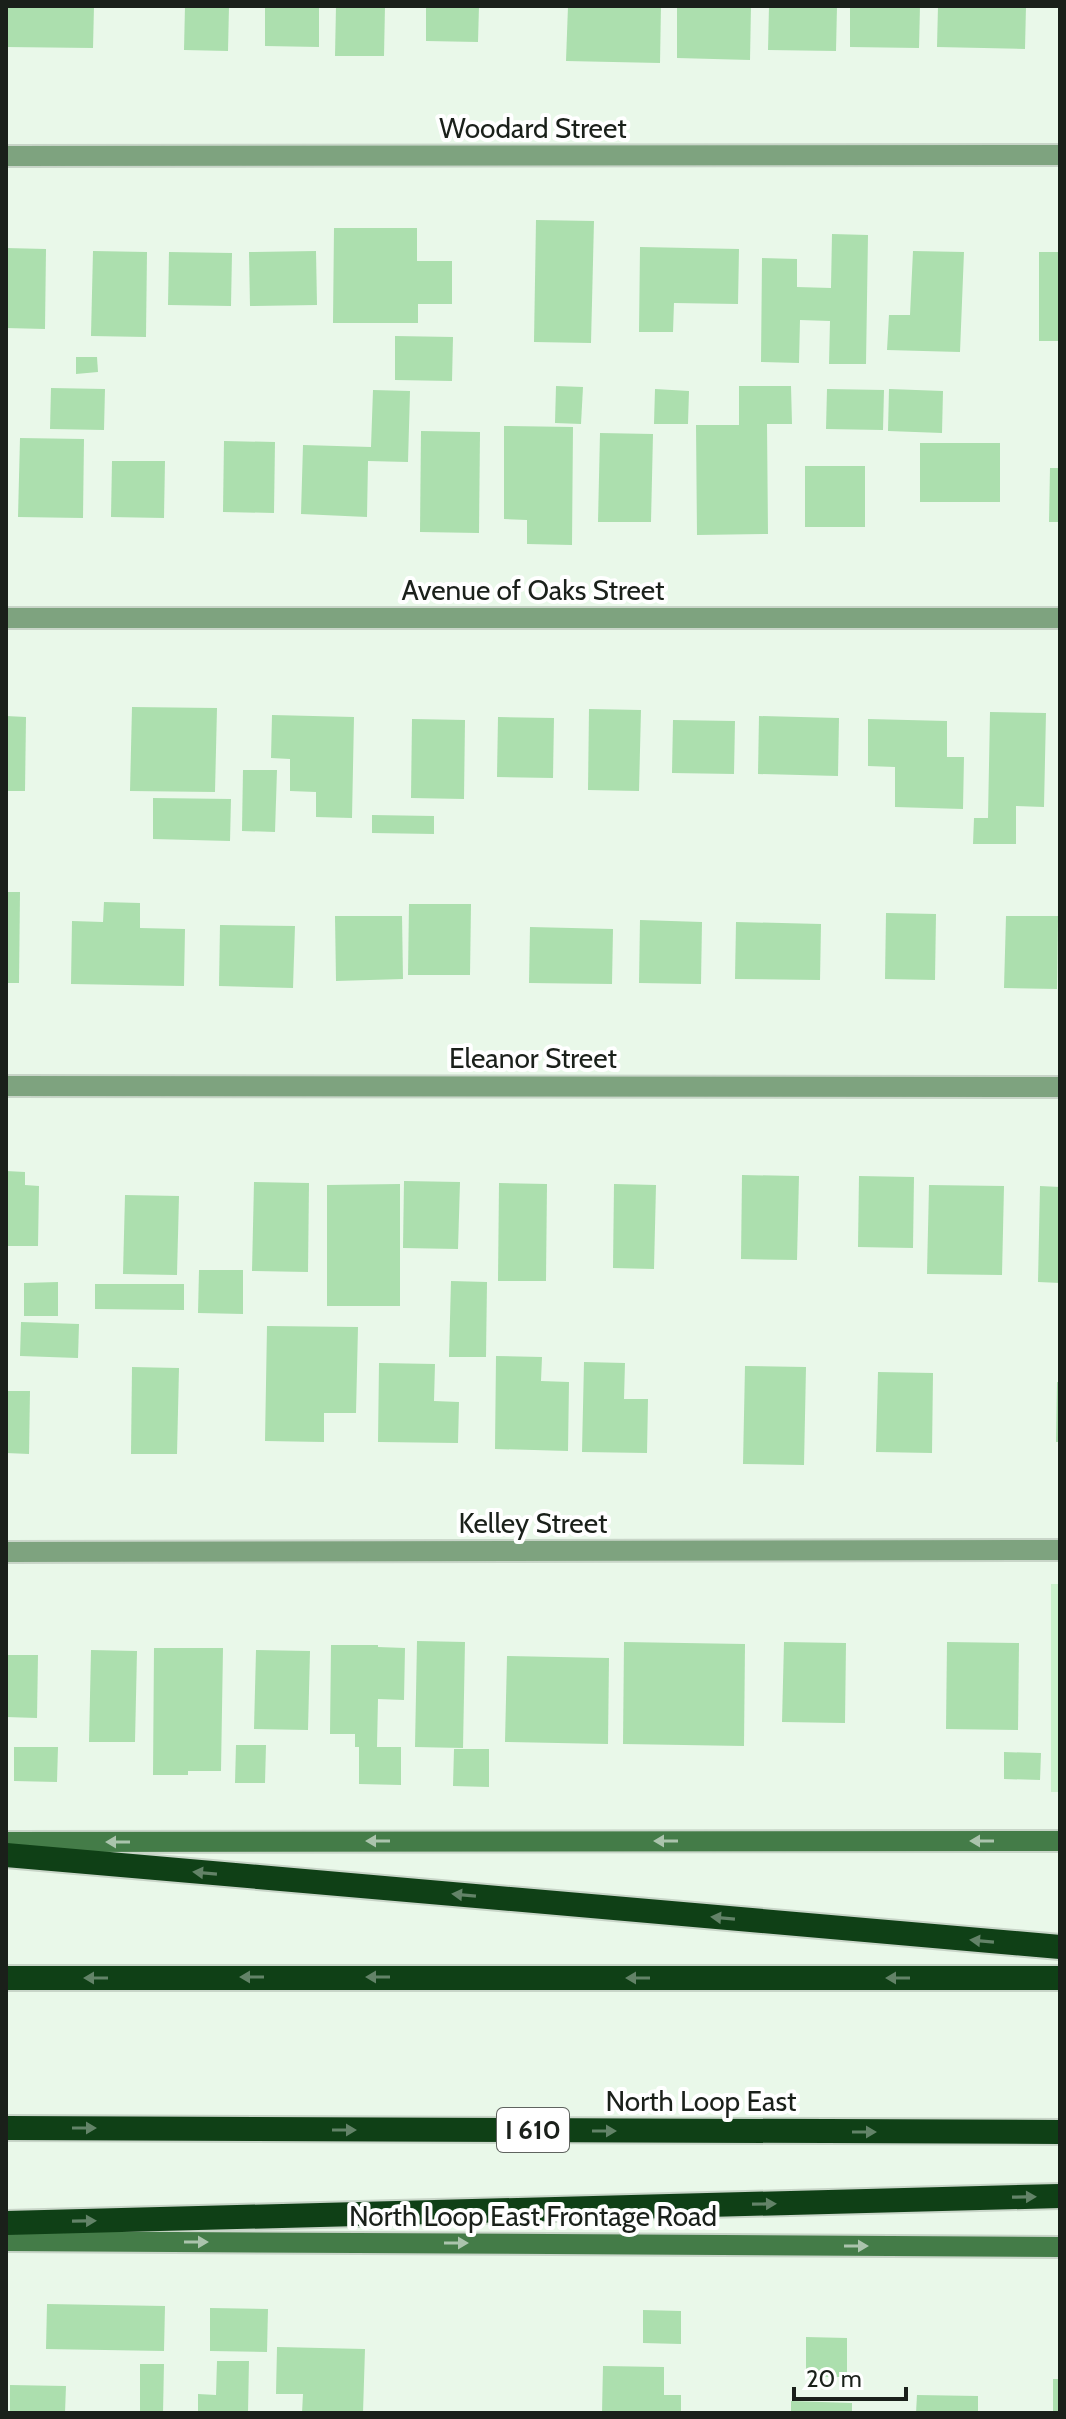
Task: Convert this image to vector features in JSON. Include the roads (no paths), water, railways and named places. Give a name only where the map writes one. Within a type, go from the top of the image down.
[{"type":"highway","points":[[6,1855],[1060,1947]]},
{"type":"highway","points":[[6,1978],[1060,1978]]},
{"type":"highway","name":"North Loop East","points":[[6,2128],[1060,2132]]},
{"type":"highway","points":[[6,2223],[1060,2196]]},
{"type":"main road","points":[[6,1842],[1060,1841]]},
{"type":"main road","name":"North Loop East Frontage Road","points":[[6,2241],[1060,2247]]},
{"type":"street","name":"Woodard Street","points":[[6,156],[1060,155]]},
{"type":"street","name":"Avenue of Oaks Street","points":[[6,618],[1060,618]]},
{"type":"street","name":"Eleanor Street","points":[[6,1086],[1060,1087]]},
{"type":"street","name":"Kelley Street","points":[[6,1552],[1060,1550]]}]
